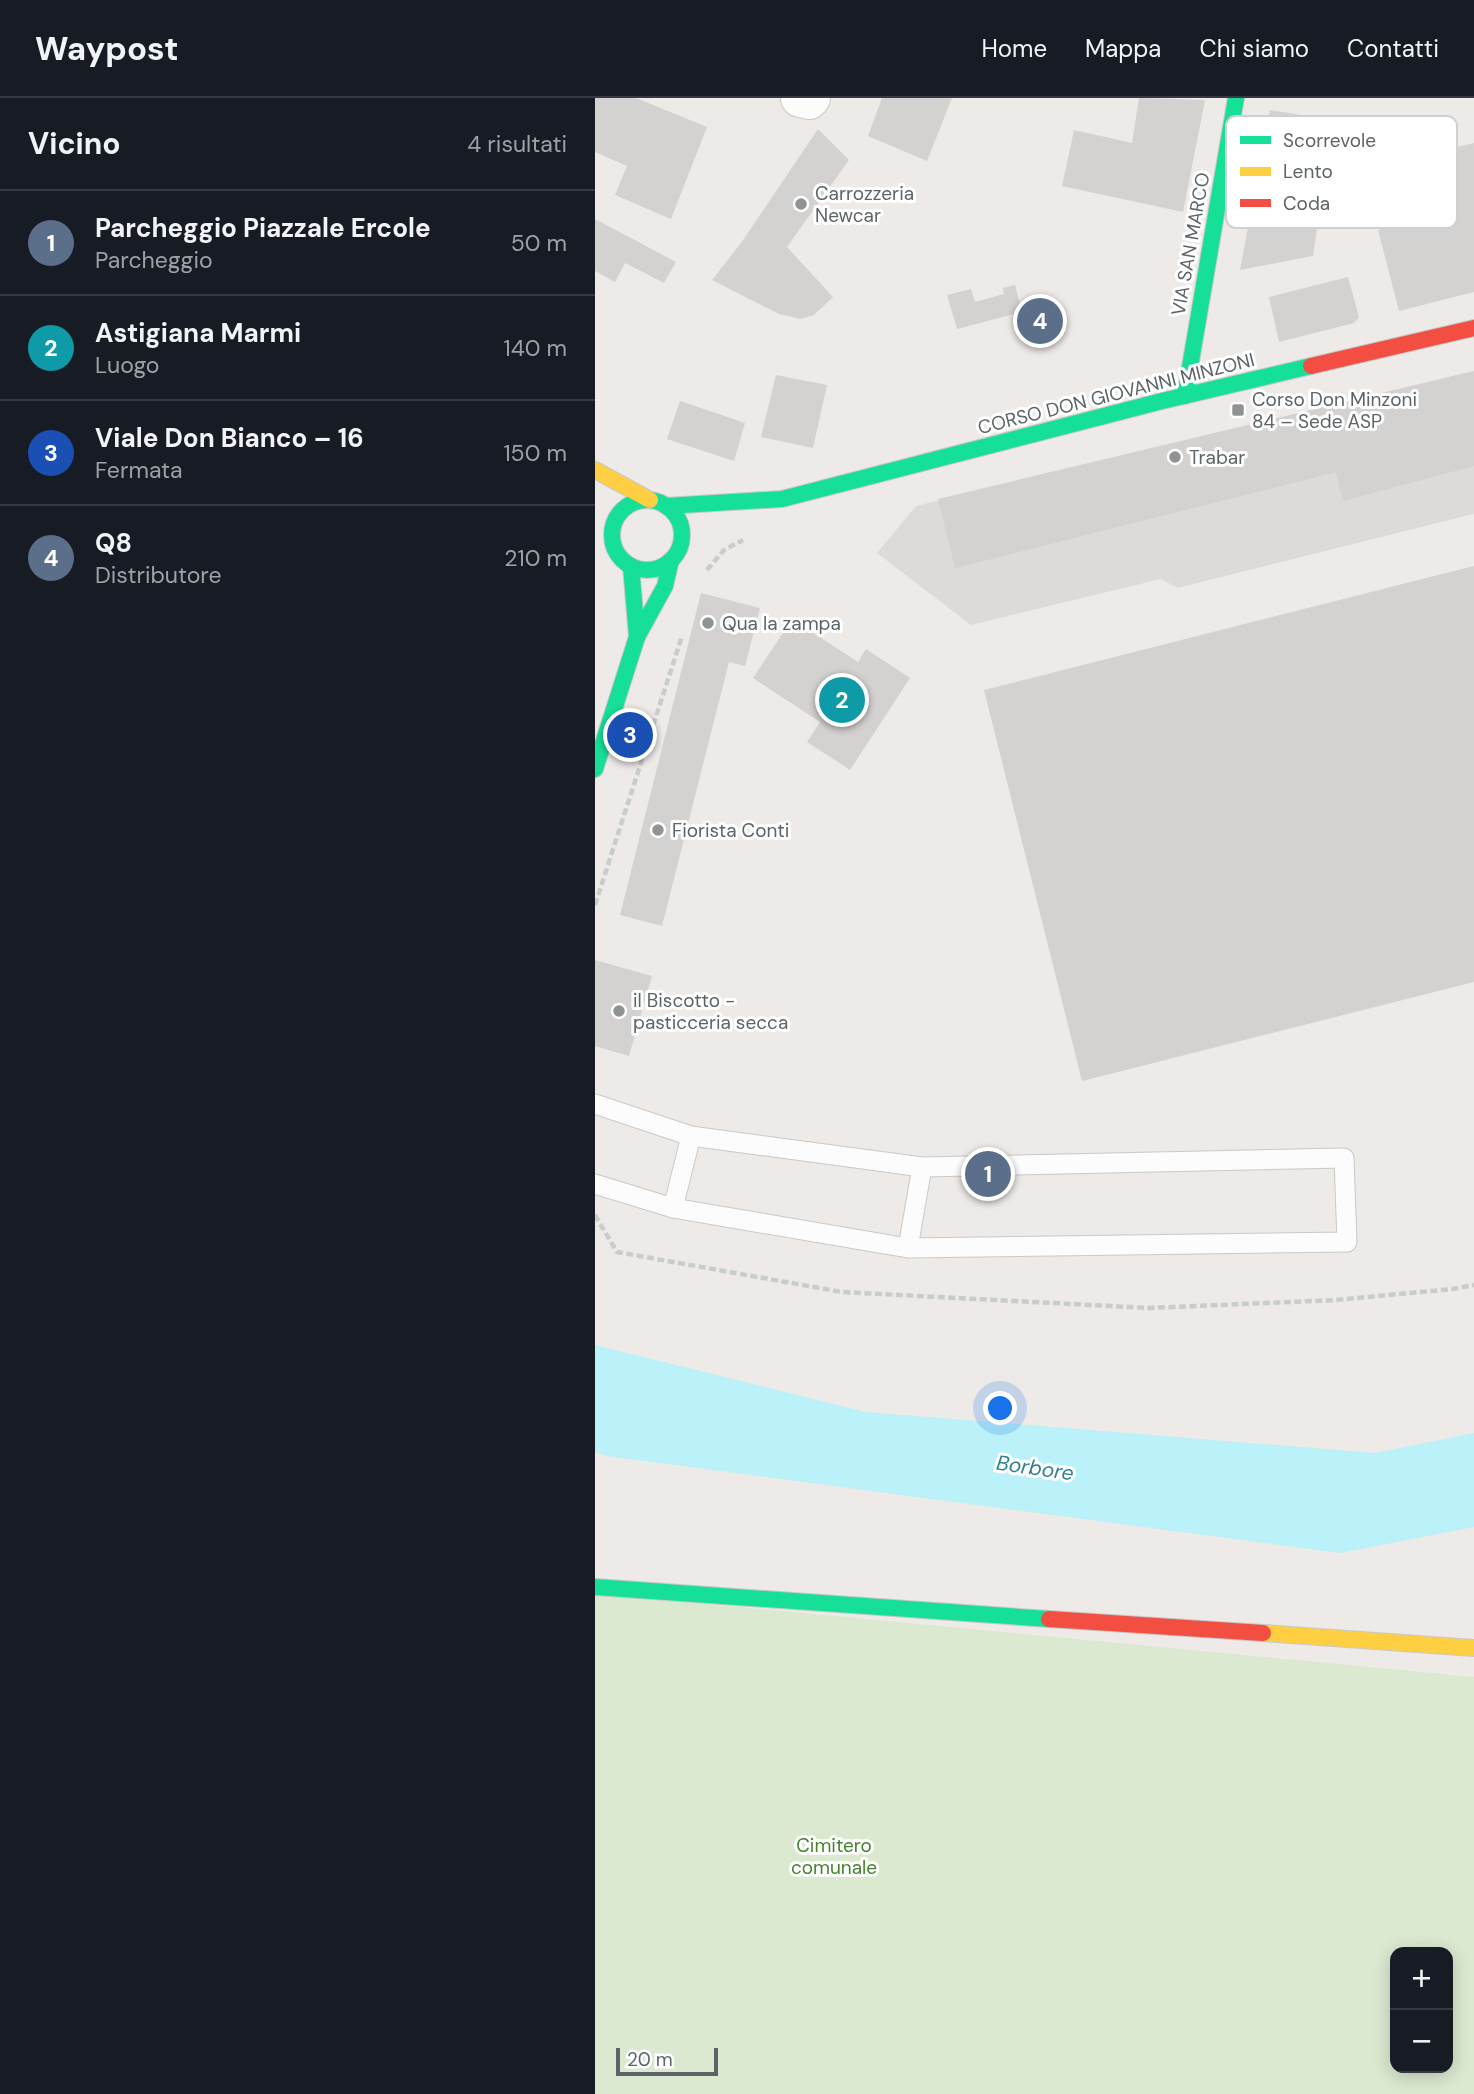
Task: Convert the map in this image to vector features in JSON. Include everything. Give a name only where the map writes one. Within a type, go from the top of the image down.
[{"type":"street","points":[[800,98],[811,98]]},
{"type":"street","name":"VIA SAN MARCO","points":[[1233,116],[1236,98]]},
{"type":"street","name":"VIA SAN MARCO","points":[[1185,396],[1226,156]]},
{"type":"street","name":"CORSO DON GIOVANNI MINZONI","points":[[595,470],[666,506],[769,502],[1185,396],[1474,328]]},
{"type":"street","points":[[650,500],[630,505],[622,512],[612,531],[616,552],[631,566],[641,570],[663,567],[679,552],[687,539],[679,521],[666,506]]},
{"type":"street","name":"CORSO DON GIOVANNI MINZONI","points":[[739,518],[769,502]]},
{"type":"street","points":[[595,528],[613,541]]},
{"type":"street","points":[[595,769],[637,637],[665,586],[671,560]]},
{"type":"street","points":[[631,566],[637,637]]},
{"type":"street","points":[[595,1587],[1474,1648]]},
{"type":"lane","points":[[595,1104],[691,1136],[922,1167],[1344,1158],[1347,1242],[908,1248],[673,1208],[595,1184]]},
{"type":"lane","points":[[673,1208],[691,1136]]},
{"type":"lane","points":[[908,1248],[922,1167]]},
{"type":"path","points":[[595,905],[675,655]]},
{"type":"path","points":[[595,1215],[617,1252],[842,1292],[1149,1308],[1336,1300],[1474,1285]]},
{"type":"shaded area","points":[[1474,371],[1474,514],[1178,588],[1161,579],[971,625],[877,553],[916,506]]},
{"type":"green space","name":"Cimitero comunale","points":[[595,1593],[1474,1677],[1474,2094],[595,2094]]},
{"type":"water","name":"Borbore","points":[[595,1345],[866,1412],[1375,1453],[1474,1433],[1474,1527],[1340,1553],[607,1456],[595,1452]]},
{"type":"building","points":[[595,98],[636,98],[707,127],[671,219],[615,195],[627,166],[595,152]]},
{"type":"building","points":[[882,98],[952,98],[927,161],[868,136]]},
{"type":"building","points":[[1139,98],[1205,100],[1183,212],[1062,186],[1074,130],[1132,143]]},
{"type":"building","points":[[1270,110],[1308,116],[1269,116]]},
{"type":"building","points":[[818,129],[849,160],[787,247],[833,297],[814,315],[801,319],[779,314],[712,280],[741,243]]},
{"type":"building","points":[[1474,143],[1474,292],[1399,311],[1378,230],[1457,228],[1457,147]]},
{"type":"building","points":[[595,219],[676,262],[664,283],[625,263],[615,282],[595,271]]},
{"type":"building","points":[[1248,228],[1317,228],[1313,256],[1240,270]]},
{"type":"building","points":[[1348,277],[1359,317],[1354,323],[1279,342],[1269,297]]},
{"type":"building","points":[[1015,285],[1022,312],[957,329],[947,295],[971,289],[975,302],[1004,294],[1003,288]]},
{"type":"building","points":[[1474,371],[1474,466],[1343,501],[1336,472],[955,568],[938,499]]},
{"type":"building","points":[[776,375],[827,385],[813,448],[761,437]]},
{"type":"building","points":[[680,401],[745,423],[734,461],[667,439]]},
{"type":"building","points":[[1474,566],[1474,982],[1082,1081],[984,690]]},
{"type":"building","points":[[701,593],[760,608],[745,666],[729,662],[662,926],[620,915]]},
{"type":"building","points":[[792,619],[858,662],[866,649],[910,678],[850,770],[807,742],[820,722],[753,678]]},
{"type":"building","name":"il Biscotto - pasticceria secca","points":[[595,960],[652,976],[629,1056],[595,1046]]},
{"type":"traffic: fast","points":[[1233,116],[1236,98]]},
{"type":"traffic: fast","points":[[1185,396],[1226,156]]},
{"type":"traffic: fast","points":[[666,506],[782,499],[1162,401],[1311,366]]},
{"type":"traffic: fast","points":[[647,500],[672,510],[682,535],[672,560],[647,570],[622,560],[612,535],[622,510],[647,500]]},
{"type":"traffic: fast","points":[[631,566],[637,637],[665,586],[671,560]]},
{"type":"traffic: fast","points":[[595,769],[637,637]]},
{"type":"traffic: fast","points":[[595,1587],[1049,1619]]},
{"type":"traffic: slow","points":[[595,470],[650,500]]},
{"type":"traffic: slow","points":[[1263,1633],[1474,1648]]},
{"type":"traffic: jam","points":[[1311,366],[1474,328]]},
{"type":"traffic: jam","points":[[1049,1619],[1263,1633]]},
{"type":"place","name":"Carrozzeria Newcar","points":[[801,204]]},
{"type":"place","name":"Q8","points":[[1040,321]]},
{"type":"place","name":"Corso Don Minzoni 84 – Sede ASP","points":[[1238,410]]},
{"type":"place","name":"Trabar","points":[[1175,457]]},
{"type":"place","name":"Qua la zampa","points":[[708,623]]},
{"type":"place","name":"Astigiana Marmi","points":[[842,700]]},
{"type":"place","name":"Viale Don Bianco – 16","points":[[630,735]]},
{"type":"place","name":"Fiorista Conti","points":[[658,830]]},
{"type":"place","name":"il Biscotto - pasticceria secca","points":[[619,1011]]},
{"type":"place","name":"Parcheggio Piazzale Ercole","points":[[988,1174]]}]
